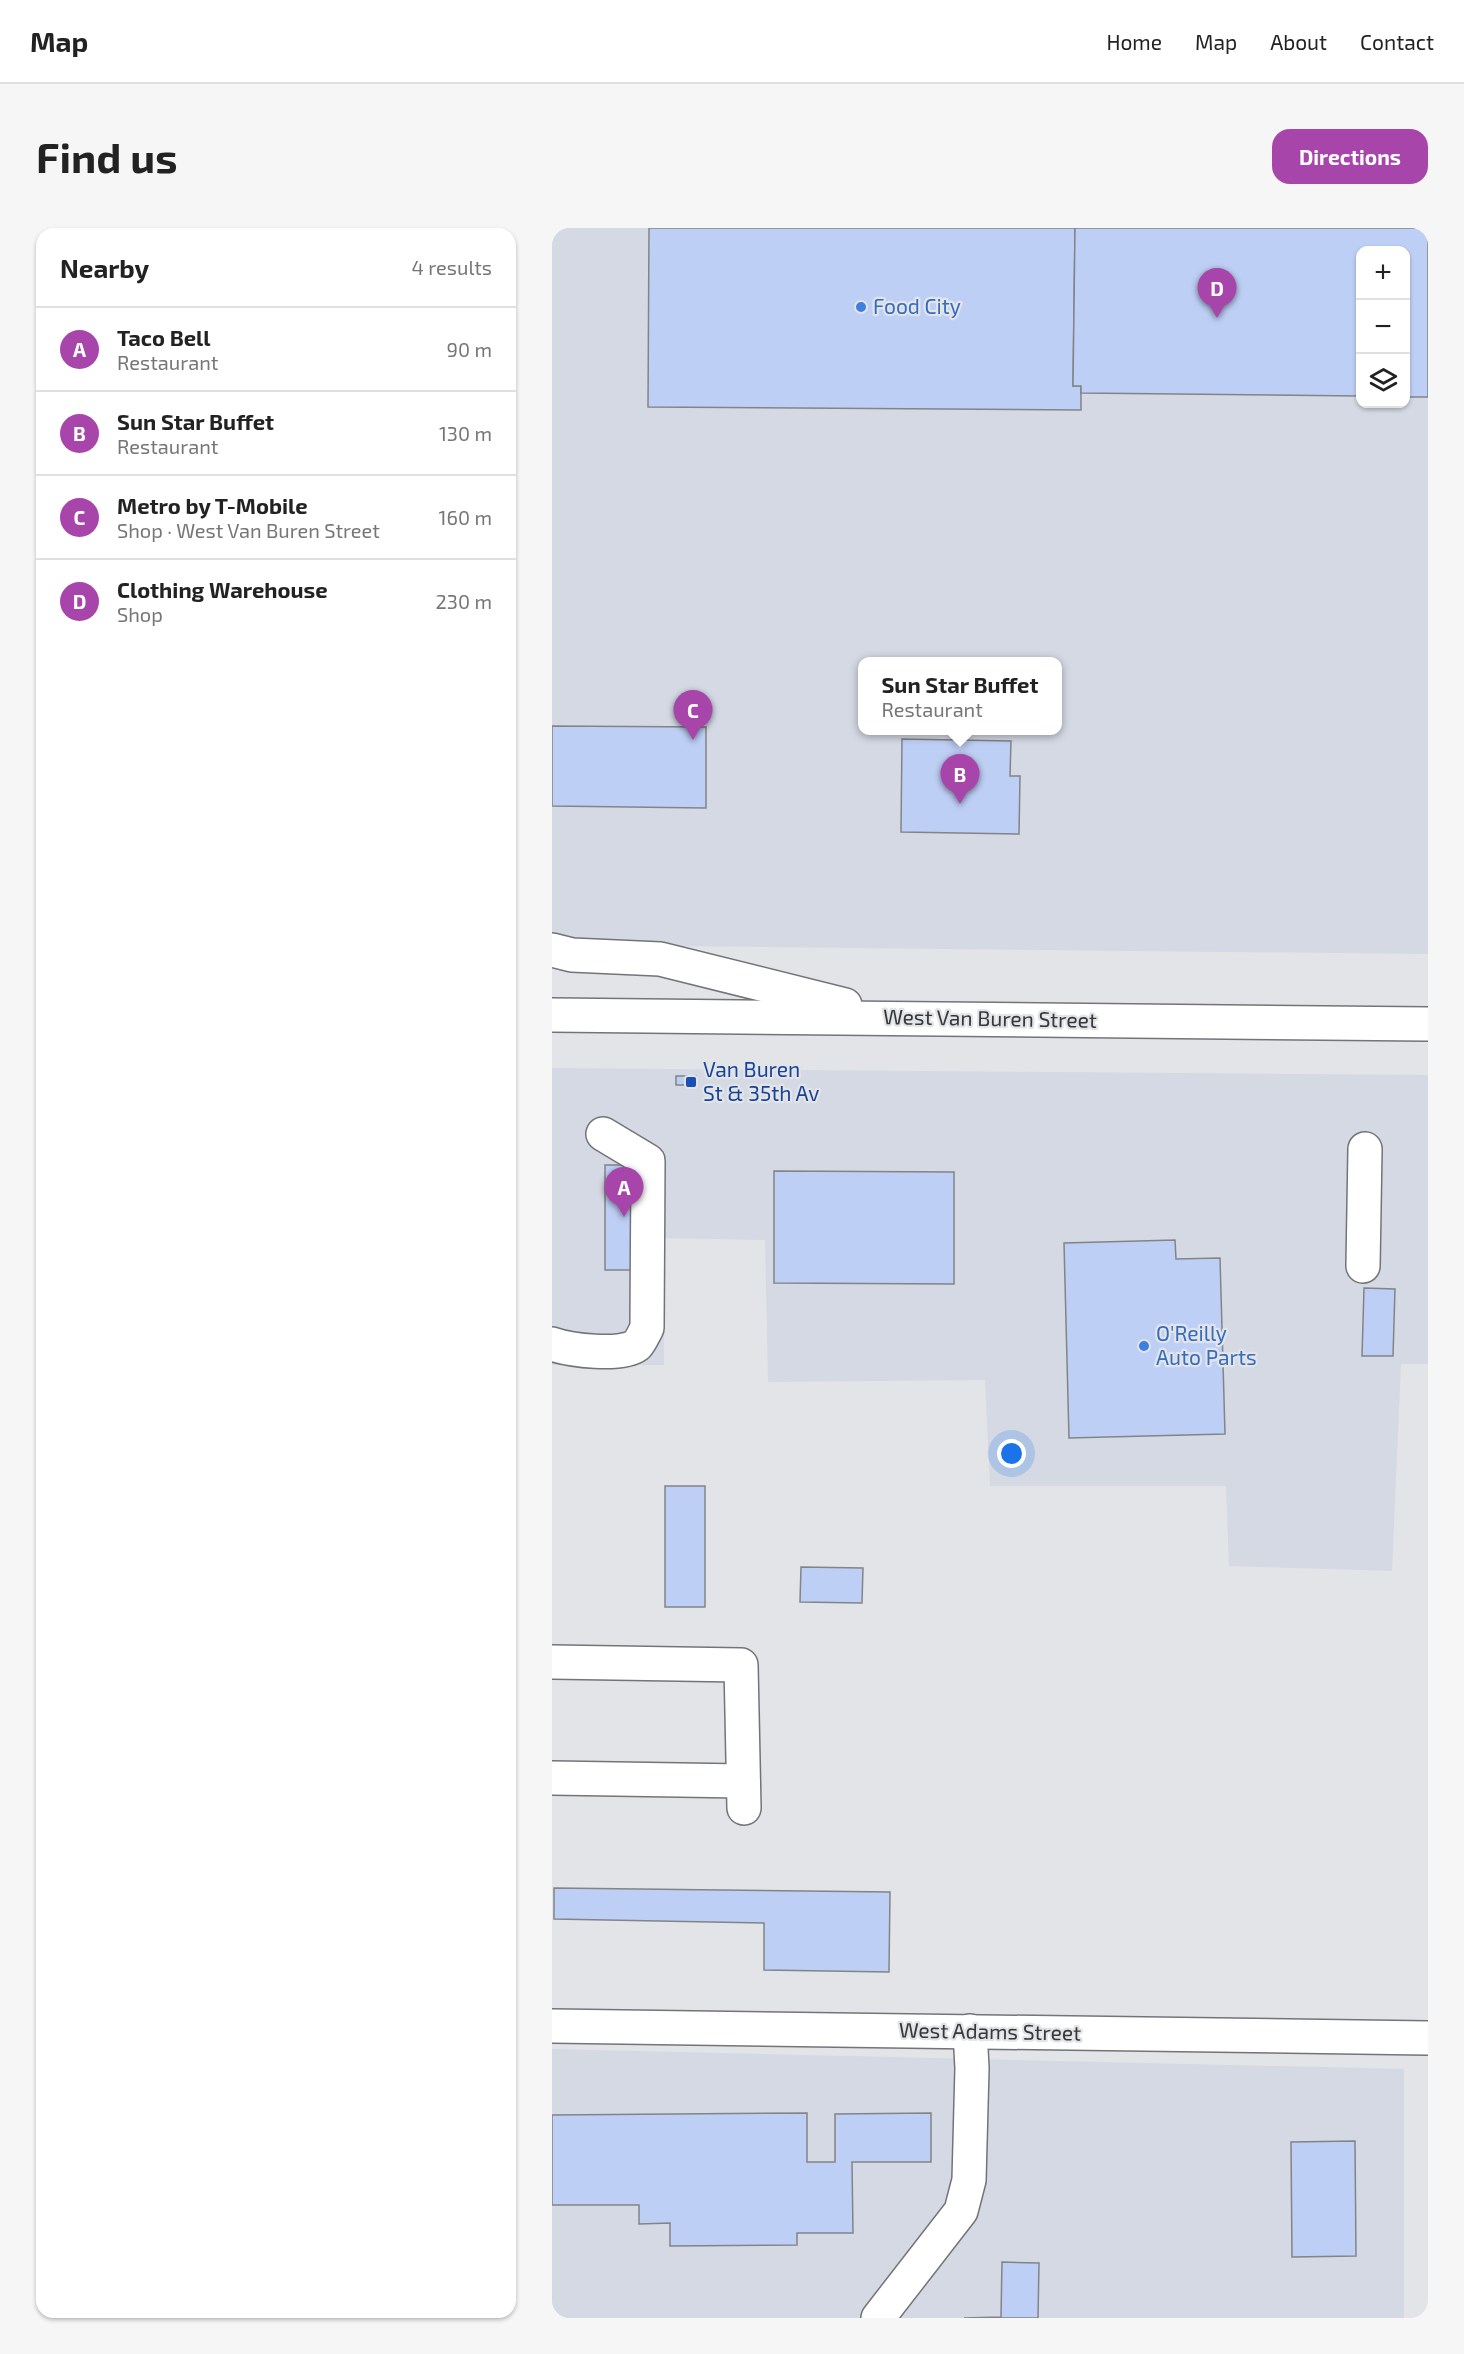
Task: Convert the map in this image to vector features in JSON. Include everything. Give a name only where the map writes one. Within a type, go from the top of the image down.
[{"type":"main road","points":[[552,950],[572,955],[660,959],[896,1018]]},
{"type":"main road","name":"West Van Buren Street","points":[[552,1015],[1428,1024]]},
{"type":"main road","points":[[552,1344],[567,1350],[619,1351],[637,1345],[647,1328],[648,1161],[603,1134]]},
{"type":"main road","points":[[1363,1266],[1365,1149]]},
{"type":"main road","points":[[552,1662],[741,1665],[744,1795],[552,1778]]},
{"type":"main road","name":"West Adams Street","points":[[552,2026],[1428,2037]]},
{"type":"main road","points":[[878,2318],[961,2211],[969,2180],[972,2068],[970,2031]]},
{"type":"shaded area","points":[[552,228],[1428,228],[1428,954],[559,945],[552,943]]},
{"type":"shaded area","points":[[552,1068],[1428,1075],[1428,1364],[1401,1364],[1392,1571],[1229,1566],[1226,1486],[990,1486],[985,1380],[768,1382],[765,1240],[663,1238],[664,1365],[552,1365]]},
{"type":"shaded area","points":[[552,2049],[1404,2069],[1404,2318],[552,2318]]},
{"type":"building","name":"Food City","points":[[649,228],[1075,228],[1073,386],[1081,386],[1081,410],[648,407]]},
{"type":"building","points":[[1075,228],[1428,228],[1428,397],[1410,397],[1410,246],[1356,246],[1356,396],[1081,393],[1081,386],[1073,386]]},
{"type":"building","points":[[552,726],[706,727],[706,808],[552,806]]},
{"type":"building","points":[[902,739],[1011,741],[1010,776],[1020,776],[1019,834],[901,832]]},
{"type":"building","points":[[676,1076],[696,1076],[696,1085],[676,1085]]},
{"type":"building","points":[[605,1165],[642,1165],[642,1270],[605,1270]]},
{"type":"building","points":[[774,1171],[954,1172],[954,1284],[774,1283]]},
{"type":"building","name":"O'Reilly Auto Parts","points":[[1175,1240],[1176,1259],[1220,1258],[1225,1434],[1069,1438],[1064,1243]]},
{"type":"building","points":[[1364,1288],[1395,1289],[1393,1356],[1362,1356]]},
{"type":"building","points":[[665,1486],[705,1486],[705,1607],[665,1607]]},
{"type":"building","points":[[801,1567],[863,1568],[862,1603],[800,1602]]},
{"type":"building","points":[[554,1888],[890,1892],[889,1972],[764,1970],[764,1923],[554,1919]]},
{"type":"building","points":[[807,2113],[807,2162],[835,2162],[835,2114],[931,2113],[931,2162],[852,2162],[853,2233],[797,2233],[797,2245],[670,2246],[670,2223],[639,2224],[639,2205],[552,2205],[552,2115]]},
{"type":"building","points":[[1355,2141],[1356,2256],[1292,2257],[1291,2142]]},
{"type":"building","points":[[1002,2262],[1039,2263],[1038,2318],[964,2318],[1001,2317]]},
{"type":"place","name":"Food City","points":[[861,307]]},
{"type":"place","name":"Clothing Warehouse","points":[[1217,318]]},
{"type":"place","name":"Metro by T-Mobile","points":[[693,740]]},
{"type":"place","name":"Sun Star Buffet","points":[[960,804]]},
{"type":"place","name":"Van Buren St & 35th Av","points":[[691,1082]]},
{"type":"place","name":"Taco Bell","points":[[624,1217]]},
{"type":"place","name":"O'Reilly Auto Parts","points":[[1144,1346]]}]
